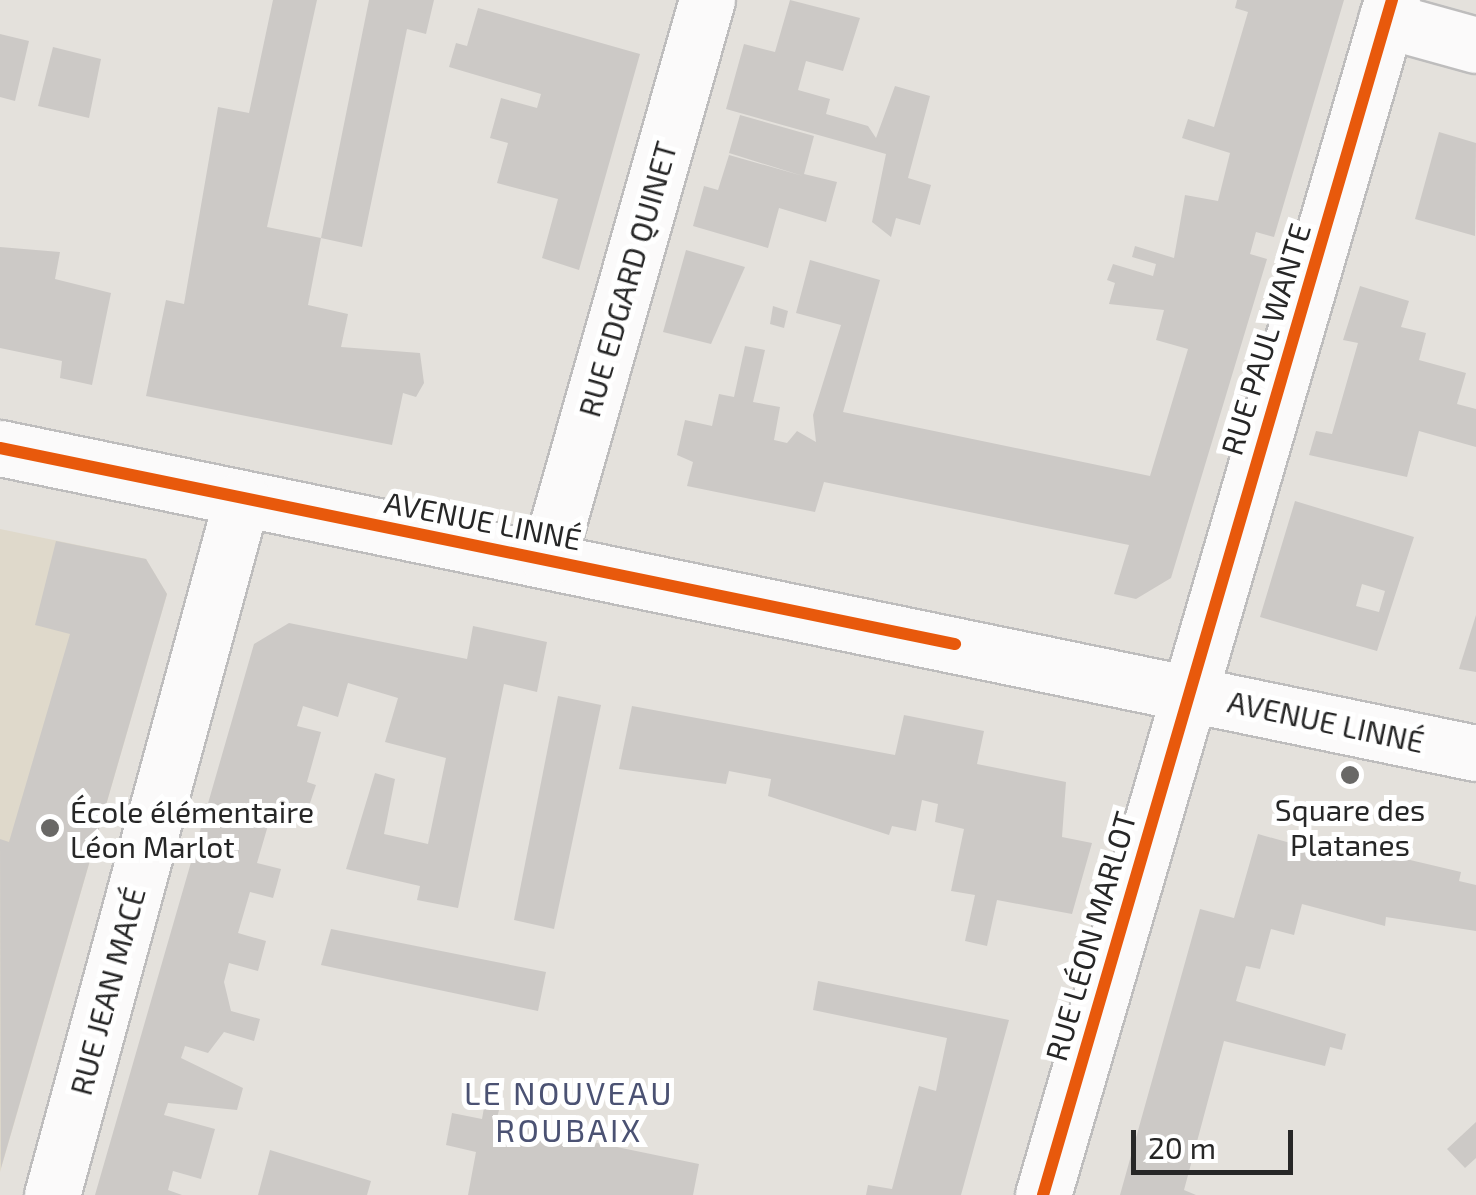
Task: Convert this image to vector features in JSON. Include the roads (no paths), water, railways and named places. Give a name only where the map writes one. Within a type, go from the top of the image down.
[{"type":"street","name":"RUE EDGARD QUINET","points":[[548,558],[707,0]]},
{"type":"street","points":[[1389,10],[1476,45]]},
{"type":"street","name":"RUE PAUL WANTE","points":[[1185,691],[1389,10]]},
{"type":"street","name":"AVENUE LINNÉ","points":[[0,448],[548,558],[1476,753]]},
{"type":"street","name":"RUE JEAN MACÉ","points":[[52,1195],[242,498]]},
{"type":"street","name":"RUE LÉON MARLOT","points":[[1043,1195],[1185,691]]},
{"type":"place","name":"Square des Platanes","points":[[1350,775]]},
{"type":"place","name":"École élémentaire Léon Marlot","points":[[50,828]]},
{"type":"district","name":"LE NOUVEAU ROUBAIX","points":[[569,1112]]}]
